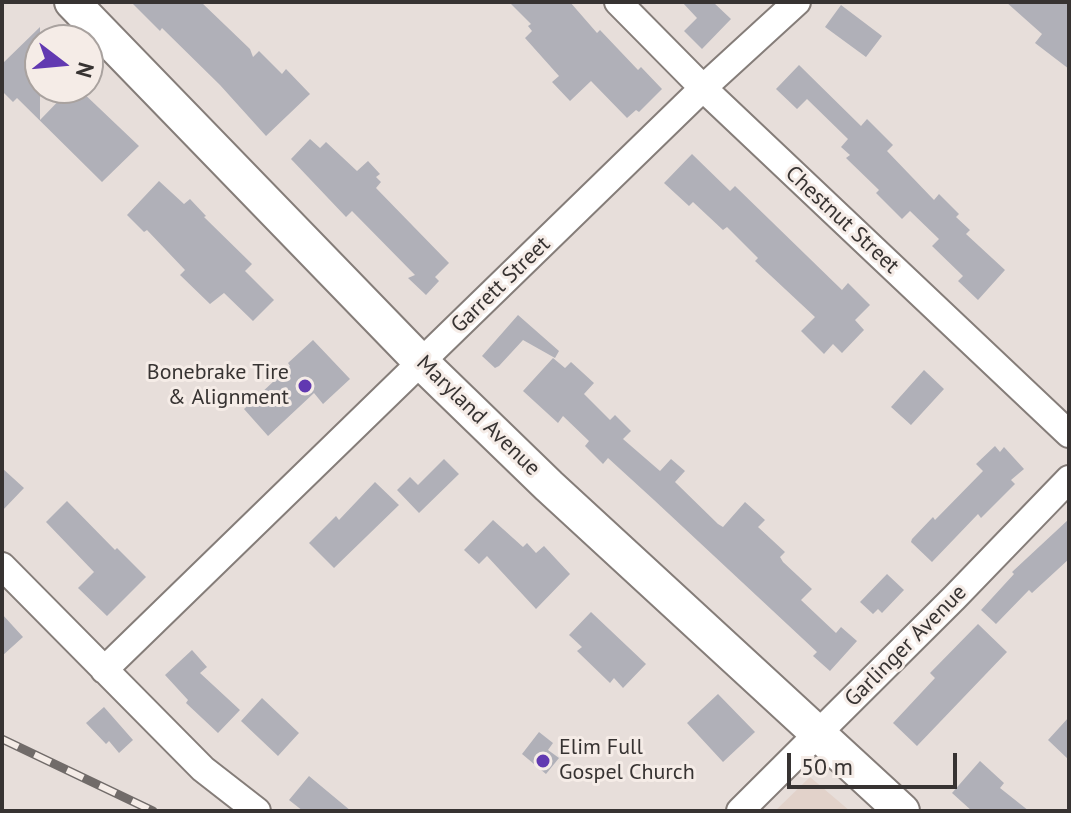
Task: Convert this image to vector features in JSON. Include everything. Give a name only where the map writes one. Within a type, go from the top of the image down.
[{"type":"street","name":"Maryland Avenue","points":[[72,2],[421,362],[549,486],[902,811]]},
{"type":"street","name":"Chestnut Street","points":[[618,2],[703,88],[1069,434]]},
{"type":"street","name":"Garrett Street","points":[[104,670],[703,88],[797,2]]},
{"type":"street","name":"Garlinger Avenue","points":[[740,811],[1069,479]]},
{"type":"street","points":[[2,566],[203,769],[257,811]]},
{"type":"shaded area","points":[[810,777],[850,811],[775,811]]},
{"type":"building","points":[[131,2],[201,2],[250,49],[253,57],[259,51],[282,74],[286,69],[310,94],[266,136],[220,85]]},
{"type":"building","points":[[509,2],[570,2],[597,33],[600,30],[638,70],[641,67],[662,89],[639,112],[636,110],[627,118],[591,81],[570,101],[552,82],[559,76],[525,38],[532,31],[528,26],[531,24]]},
{"type":"building","points":[[682,2],[713,2],[731,19],[702,49],[684,31],[697,18]]},
{"type":"building","points":[[1006,2],[1069,2],[1069,69],[1035,43],[1042,34]]},
{"type":"building","points":[[841,5],[882,36],[866,57],[825,27]]},
{"type":"building","points":[[24,43],[24,104],[40,104],[40,120],[56,104],[95,104],[139,146],[102,182],[17,98],[13,102],[2,91],[2,64]]},
{"type":"building","points":[[799,65],[861,126],[867,119],[893,145],[887,151],[934,200],[939,194],[959,214],[956,217],[970,230],[966,234],[1005,270],[978,300],[958,281],[963,276],[932,246],[939,239],[910,211],[902,219],[876,193],[879,190],[846,158],[850,155],[841,147],[848,139],[807,99],[797,109],[776,89]]},
{"type":"building","points":[[310,139],[320,148],[326,142],[357,171],[368,161],[380,174],[376,177],[381,182],[376,188],[449,263],[435,277],[439,281],[426,295],[408,278],[415,275],[352,211],[346,217],[291,159]]},
{"type":"building","points":[[692,154],[730,191],[735,186],[842,290],[848,283],[870,305],[855,320],[864,330],[842,353],[833,344],[824,354],[801,331],[815,317],[755,261],[758,258],[727,227],[723,230],[693,202],[689,206],[664,183]]},
{"type":"building","points":[[159,181],[184,204],[190,199],[252,264],[245,271],[274,300],[253,321],[224,293],[210,304],[180,275],[185,270],[147,230],[144,232],[127,215]]},
{"type":"building","points":[[518,315],[559,351],[555,358],[523,340],[495,368],[482,356]]},
{"type":"building","name":"Bonebrake Tire & Alignment","points":[[313,340],[350,379],[323,404],[314,393],[268,436],[244,409]]},
{"type":"building","points":[[553,358],[565,368],[571,362],[594,383],[584,394],[610,420],[615,415],[631,431],[623,439],[660,471],[671,459],[685,471],[675,482],[718,524],[723,527],[745,502],[765,520],[758,527],[785,552],[780,557],[783,562],[812,589],[801,600],[836,633],[841,627],[857,641],[830,671],[813,656],[817,652],[608,458],[603,464],[585,446],[589,441],[563,416],[558,423],[523,391]]},
{"type":"building","points":[[924,370],[944,389],[911,425],[891,407]]},
{"type":"building","points":[[995,446],[1000,452],[1004,447],[1024,469],[1011,480],[1015,484],[981,518],[978,514],[932,562],[911,542],[912,539],[983,471],[976,464]]},
{"type":"building","points":[[444,459],[459,474],[419,513],[397,490],[410,477],[418,485]]},
{"type":"building","points":[[2,468],[24,488],[2,511]]},
{"type":"building","points":[[375,482],[399,505],[334,568],[309,543],[336,516],[339,520]]},
{"type":"building","points":[[67,501],[146,577],[107,616],[78,588],[94,572],[46,522]]},
{"type":"building","points":[[1069,519],[1069,559],[1032,593],[1029,590],[996,624],[981,610],[1014,574],[1012,572]]},
{"type":"building","points":[[493,520],[523,547],[527,543],[536,553],[544,546],[570,574],[536,609],[487,556],[479,564],[464,550]]},
{"type":"building","points":[[887,574],[904,590],[882,613],[878,609],[873,614],[860,602]]},
{"type":"building","points":[[591,612],[646,664],[623,688],[614,678],[610,683],[577,651],[582,647],[569,635]]},
{"type":"building","points":[[2,614],[23,637],[2,656]]},
{"type":"building","points":[[978,624],[1007,652],[917,746],[893,723],[935,678],[930,673]]},
{"type":"building","points":[[192,650],[207,667],[200,673],[240,710],[218,733],[186,703],[188,700],[165,675]]},
{"type":"building","points":[[718,694],[755,732],[723,762],[687,723]]},
{"type":"building","points":[[262,698],[299,733],[278,756],[241,721]]},
{"type":"building","points":[[104,707],[133,740],[119,753],[86,723]]},
{"type":"building","points":[[1069,717],[1069,760],[1048,740]]},
{"type":"building","name":"Elim Full Gospel Church","points":[[539,732],[553,743],[548,750],[559,758],[546,774],[522,754]]},
{"type":"building","points":[[980,761],[1004,783],[1000,788],[1029,811],[972,811],[952,793]]},
{"type":"building","points":[[309,776],[351,811],[303,811],[289,800]]},
{"type":"railway","points":[[2,739],[153,811]]},
{"type":"place","name":"Bonebrake Tire & Alignment","points":[[305,386]]},
{"type":"place","name":"Elim Full Gospel Church","points":[[543,761]]}]
